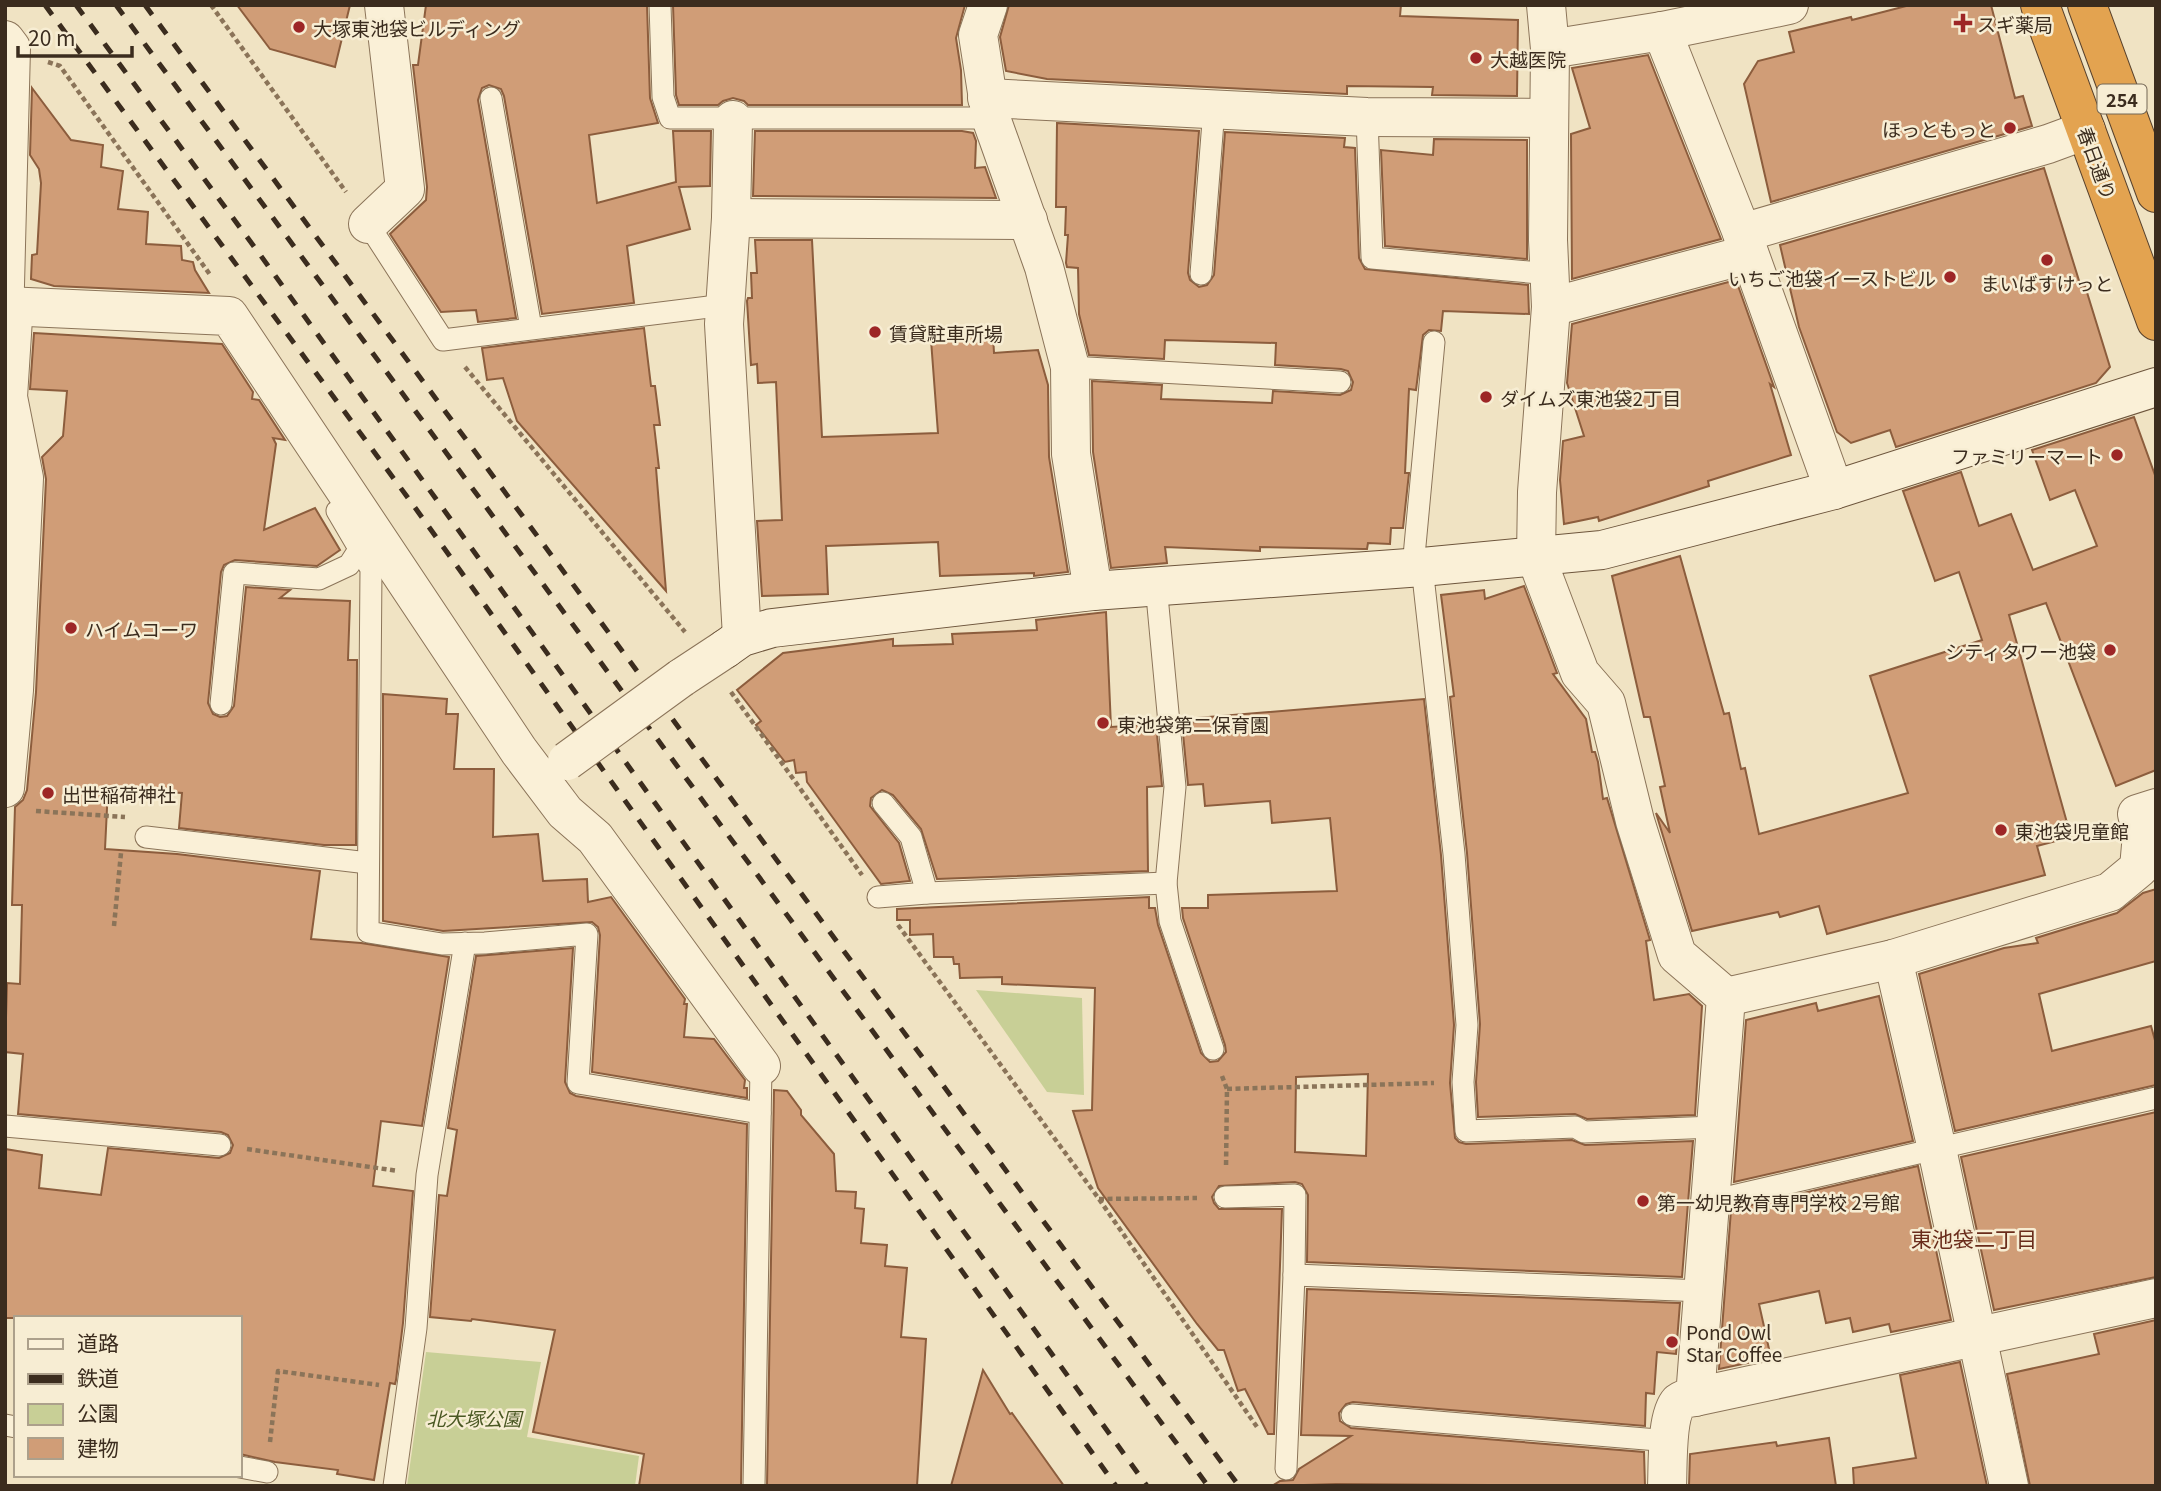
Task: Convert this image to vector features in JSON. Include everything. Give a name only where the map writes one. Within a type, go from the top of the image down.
[{"type":"highway","name":"春日通り","points":[[2040,5],[2156,321]]},
{"type":"highway","name":"254","points":[[2087,5],[2156,193]]},
{"type":"street","points":[[368,225],[405,189],[384,5]]},
{"type":"street","points":[[988,5],[978,35],[989,108],[1044,267],[1070,367],[1071,454],[1093,591]]},
{"type":"street","points":[[1546,5],[1550,48],[1548,240],[1551,290],[1537,492],[1536,557],[1580,673],[1606,703],[1635,821],[1677,955],[1726,997]]},
{"type":"street","points":[[1550,48],[1662,31],[1789,5]]},
{"type":"street","points":[[1662,31],[1746,243],[1834,489]]},
{"type":"street","points":[[8,44],[6,297],[13,317],[8,397],[14,474],[9,689],[18,799]]},
{"type":"street","points":[[989,108],[1214,109],[1367,117],[1549,118]]},
{"type":"street","points":[[714,656],[733,120]]},
{"type":"street","points":[[1551,290],[1746,243],[2086,130]]},
{"type":"street","points":[[731,218],[1028,220]]},
{"type":"street","points":[[6,297],[229,316],[308,434],[554,771],[565,812],[595,838],[761,1066]]},
{"type":"street","points":[[554,771],[714,656],[772,628],[1156,585],[1418,567],[1602,550],[1834,489],[2156,387]]},
{"type":"street","points":[[1726,997],[1893,959],[2109,892],[2139,868],[2142,834],[2137,814],[2156,808]]},
{"type":"street","points":[[1893,959],[2010,1486]]},
{"type":"street","points":[[1695,1397],[1726,997]]},
{"type":"street","points":[[1667,1486],[1672,1416],[1683,1399],[2156,1298]]},
{"type":"lane","points":[[660,5],[663,97],[670,118],[733,120],[989,108]]},
{"type":"lane","points":[[491,98],[531,328]]},
{"type":"lane","points":[[1201,274],[1214,109]]},
{"type":"lane","points":[[1367,117],[1372,258],[1551,290]]},
{"type":"lane","points":[[368,225],[443,340],[725,305]]},
{"type":"lane","points":[[1434,342],[1418,567],[1455,867],[1467,1025],[1463,1082],[1466,1131],[1575,1128],[1584,1132],[1715,1127]]},
{"type":"lane","points":[[1070,367],[1340,382]]},
{"type":"lane","points":[[308,434],[314,472],[371,569],[368,932],[442,944],[587,934],[578,1083],[760,1113]]},
{"type":"lane","points":[[221,704],[234,573],[319,579],[349,565],[360,548]]},
{"type":"lane","points":[[1156,585],[1175,787],[1166,883],[1170,921],[1213,1049]]},
{"type":"lane","points":[[883,803],[911,837],[927,893]]},
{"type":"lane","points":[[146,837],[368,863]]},
{"type":"lane","points":[[878,897],[1166,883]]},
{"type":"lane","points":[[394,1486],[416,1328],[427,1175],[465,943]]},
{"type":"lane","points":[[754,1486],[761,1066]]},
{"type":"lane","points":[[1711,1201],[2156,1098]]},
{"type":"lane","points":[[5,1126],[220,1145]]},
{"type":"lane","points":[[1225,1197],[1295,1195],[1286,1469]]},
{"type":"lane","points":[[1294,1275],[1704,1291]]},
{"type":"lane","points":[[1352,1415],[1670,1441]]},
{"type":"lane","points":[[242,1467],[267,1472]]},
{"type":"path","points":[[211,5],[368,225]]},
{"type":"path","points":[[8,44],[60,66],[219,288],[229,316]]},
{"type":"path","points":[[443,340],[714,656],[878,897],[1099,1199],[1286,1469]]},
{"type":"path","points":[[18,799],[125,816],[123,830]]},
{"type":"path","points":[[114,926],[122,843]]},
{"type":"path","points":[[1099,1199],[1225,1197],[1227,1089],[1213,1049]]},
{"type":"path","points":[[1227,1089],[1463,1082]]},
{"type":"path","points":[[220,1145],[427,1175]]},
{"type":"path","points":[[267,1472],[278,1371],[407,1389]]},
{"type":"green space","points":[[976,990],[1082,998],[1084,1095],[1047,1092]]},
{"type":"green space","name":"北大塚公園","points":[[426,1352],[541,1362],[527,1437],[639,1456],[635,1486],[407,1486]]},
{"type":"building","name":"大塚東池袋ビルディング","points":[[237,5],[350,5],[335,67],[270,49]]},
{"type":"building","points":[[426,5],[647,5],[650,98],[658,123],[589,135],[597,203],[676,182],[673,131],[711,131],[710,186],[679,187],[690,229],[627,246],[634,303],[542,314],[504,96],[501,89],[489,85],[482,88],[478,100],[516,318],[478,322],[476,310],[441,312],[390,234],[426,200],[427,187],[413,65],[418,65]]},
{"type":"building","points":[[673,5],[965,5],[956,38],[961,70],[962,105],[748,105],[733,98],[718,105],[679,105],[676,95]]},
{"type":"building","points":[[1009,5],[1401,5],[1400,16],[1518,20],[1517,96],[1432,95],[1433,87],[1347,86],[1347,94],[1047,79],[1006,71],[1000,37]]},
{"type":"building","points":[[1910,5],[1991,5],[2015,98],[2023,96],[2032,126],[1771,202],[1744,84],[1758,61],[1794,52],[1789,32]]},
{"type":"building","points":[[1648,55],[1721,239],[1572,279],[1571,134],[1590,128],[1572,68]]},
{"type":"building","points":[[32,88],[71,140],[103,145],[101,167],[123,171],[118,209],[148,212],[146,244],[181,246],[182,260],[193,262],[209,293],[54,286],[31,279],[32,255],[37,254],[41,183],[39,169],[30,155]]},
{"type":"building","points":[[1057,123],[1199,131],[1188,273],[1190,280],[1199,287],[1207,285],[1214,275],[1225,132],[1345,138],[1344,147],[1355,148],[1359,258],[1365,269],[1528,285],[1529,314],[1443,311],[1441,331],[1429,330],[1423,335],[1416,390],[1409,389],[1405,473],[1409,473],[1403,528],[1391,528],[1390,544],[1368,543],[1367,549],[1260,547],[1260,551],[1165,547],[1167,563],[1111,568],[1093,452],[1092,381],[1162,385],[1161,399],[1272,403],[1273,391],[1340,395],[1351,390],[1353,382],[1348,371],[1341,369],[1275,365],[1276,343],[1165,340],[1164,359],[1089,355],[1079,314],[1078,268],[1067,267],[1066,263],[1066,207],[1056,207]]},
{"type":"building","points":[[755,131],[973,133],[976,141],[975,168],[985,167],[996,198],[753,196]]},
{"type":"building","points":[[1434,139],[1527,140],[1527,259],[1385,246],[1381,150],[1433,155]]},
{"type":"building","points":[[2044,168],[2081,287],[2085,286],[2110,367],[2096,383],[1896,447],[1890,430],[1851,443],[1837,432],[1799,327],[1780,245]]},
{"type":"building","points":[[755,240],[812,240],[822,437],[938,433],[931,340],[993,335],[994,353],[1038,350],[1048,385],[1049,457],[1068,572],[1034,576],[1034,573],[940,576],[938,542],[826,546],[828,594],[762,596],[757,521],[782,520],[776,382],[758,383],[757,364],[751,365],[747,301],[752,298],[751,273],[757,273]]},
{"type":"building","points":[[1736,280],[1774,387],[1770,384],[1791,455],[1708,481],[1709,486],[1599,521],[1598,517],[1564,524],[1560,480],[1563,441],[1584,436],[1567,383],[1572,324]]},
{"type":"building","points":[[644,328],[651,386],[655,386],[660,425],[654,425],[666,591],[517,421],[503,378],[487,380],[482,348]]},
{"type":"building","points":[[34,333],[222,344],[253,392],[252,399],[259,400],[285,440],[273,438],[276,444],[264,530],[315,508],[340,550],[317,566],[235,560],[224,565],[221,572],[208,703],[213,714],[220,717],[227,716],[234,706],[246,587],[290,590],[280,598],[350,601],[348,660],[357,660],[356,845],[324,845],[179,828],[182,793],[108,788],[105,849],[177,854],[320,871],[311,939],[361,943],[449,957],[422,1126],[381,1121],[373,1186],[413,1191],[396,1380],[395,1384],[390,1383],[374,1480],[337,1474],[338,1470],[275,1462],[242,1454],[242,1316],[5,1318],[5,1149],[42,1155],[39,1188],[101,1195],[108,1148],[219,1158],[230,1153],[233,1145],[228,1135],[221,1132],[18,1114],[23,1054],[5,1052],[7,983],[20,984],[22,905],[12,905],[15,807],[23,800],[27,790],[36,692],[46,479],[42,457],[63,436],[67,391],[30,389]]},
{"type":"building","points":[[2134,417],[2156,478],[2156,770],[2116,786],[2046,603],[2009,615],[2071,837],[2037,846],[2045,875],[1827,934],[1819,906],[1780,917],[1778,912],[1692,931],[1656,813],[1670,833],[1660,787],[1665,786],[1650,717],[1644,717],[1612,576],[1680,556],[1724,714],[1729,713],[1741,769],[1745,768],[1759,834],[1908,793],[1870,676],[1982,640],[1959,572],[1935,581],[1903,491],[1961,472],[1979,526],[2011,514],[2033,570],[2097,546],[2075,490],[2050,500],[2032,450]]},
{"type":"building","points":[[1524,586],[1557,673],[1553,674],[1586,719],[1592,752],[1595,752],[1598,762],[1603,799],[1607,798],[1650,940],[1646,941],[1654,1000],[1689,994],[1702,1006],[1695,1115],[1587,1119],[1575,1114],[1478,1117],[1476,1082],[1480,1024],[1467,853],[1450,697],[1454,696],[1441,595],[1484,590],[1485,599]]},
{"type":"building","points":[[1106,612],[1111,727],[1156,724],[1162,786],[1147,787],[1148,871],[937,879],[921,829],[893,795],[882,790],[871,798],[870,806],[899,843],[910,881],[881,884],[807,782],[806,772],[796,773],[794,760],[785,762],[756,725],[761,721],[737,690],[783,653],[893,639],[893,646],[953,644],[952,634],[1037,630],[1036,620]]},
{"type":"building","points":[[383,694],[447,699],[446,714],[458,714],[454,769],[494,769],[493,837],[538,834],[543,881],[587,879],[588,902],[611,897],[685,999],[684,1004],[687,1004],[684,1037],[714,1039],[745,1080],[747,1098],[592,1072],[600,935],[598,927],[592,922],[443,931],[383,921]]},
{"type":"building","points":[[1424,699],[1441,855],[1454,1025],[1450,1083],[1455,1138],[1466,1144],[1572,1140],[1585,1145],[1693,1141],[1682,1277],[1307,1262],[1308,1195],[1302,1184],[1295,1182],[1219,1186],[1212,1197],[1219,1209],[1282,1209],[1274,1434],[1268,1434],[1245,1389],[1238,1391],[1224,1350],[1218,1350],[1197,1324],[1098,1188],[1073,1111],[1092,1110],[1095,988],[1002,984],[1002,977],[960,978],[959,964],[954,964],[953,957],[934,957],[933,934],[910,935],[910,920],[897,920],[897,909],[1149,897],[1149,908],[1155,908],[1158,925],[1201,1053],[1210,1062],[1218,1061],[1226,1052],[1225,1045],[1182,908],[1208,908],[1208,895],[1337,891],[1330,818],[1272,823],[1270,801],[1205,806],[1203,784],[1188,785],[1182,723],[1197,722],[1197,718]],"holes":[[[1368,1074],[1366,1156],[1295,1152],[1296,1077]]]},
{"type":"building","points":[[2156,889],[2156,961],[2039,994],[2052,1051],[2151,1026],[2156,1044],[2156,1085],[1955,1131],[1919,974],[2004,948],[2038,943],[2036,938],[2117,913],[2143,893]]},
{"type":"building","points":[[573,948],[565,1082],[570,1093],[747,1124],[741,1486],[639,1486],[644,1454],[533,1432],[555,1330],[472,1319],[430,1317],[439,1195],[447,1196],[457,1130],[448,1128],[476,956]]},
{"type":"building","points":[[1879,996],[1913,1141],[1734,1182],[1746,1020],[1816,1003],[1818,1011]]},
{"type":"building","points":[[774,1090],[787,1091],[801,1110],[801,1115],[834,1154],[836,1191],[856,1192],[855,1208],[864,1209],[861,1243],[887,1245],[885,1266],[907,1268],[901,1337],[926,1339],[917,1486],[767,1486]]},
{"type":"building","points":[[2156,1112],[2156,1277],[1994,1310],[1961,1157]]},
{"type":"building","points":[[1918,1166],[1951,1320],[1891,1332],[1889,1324],[1853,1332],[1850,1318],[1826,1323],[1819,1291],[1759,1304],[1771,1358],[1719,1369],[1731,1210]]},
{"type":"building","points":[[1307,1289],[1680,1303],[1676,1354],[1657,1352],[1654,1394],[1646,1393],[1645,1426],[1353,1402],[1346,1404],[1339,1413],[1340,1421],[1351,1428],[1644,1452],[1645,1486],[1272,1486],[1280,1481],[1293,1480],[1299,1469],[1351,1436],[1301,1435]]},
{"type":"building","points":[[2156,1320],[2156,1486],[2030,1486],[2007,1374],[2099,1354],[2094,1334]]},
{"type":"building","points":[[1960,1362],[1987,1486],[1854,1486],[1853,1468],[1916,1458],[1900,1375]]},
{"type":"building","points":[[983,1370],[1010,1414],[1012,1413],[1064,1486],[951,1486]]},
{"type":"building","points":[[1829,1438],[1836,1486],[1689,1486],[1690,1454]]},
{"type":"railway","points":[[45,5],[411,502],[1116,1486]]},
{"type":"railway","points":[[76,5],[261,256],[1147,1486]]},
{"type":"railway","points":[[116,5],[1208,1486]]},
{"type":"railway","points":[[145,5],[1239,1486]]},
{"type":"place","name":"スギ薬局","points":[[1963,23]]},
{"type":"place","name":"大塚東池袋ビルディング","points":[[299,27]]},
{"type":"place","name":"大越医院","points":[[1476,58]]},
{"type":"place","name":"ほっともっと","points":[[2010,128]]},
{"type":"place","name":"まいばすけっと","points":[[2047,260]]},
{"type":"place","name":"いちご池袋イーストビル","points":[[1950,277]]},
{"type":"place","name":"賃貸駐車所場","points":[[875,332]]},
{"type":"place","name":"ダイムズ東池袋2丁目","points":[[1486,397]]},
{"type":"place","name":"ファミリーマート","points":[[2117,455]]},
{"type":"place","name":"ハイムコーワ","points":[[71,628]]},
{"type":"place","name":"シティタワー池袋","points":[[2110,650]]},
{"type":"place","name":"東池袋第二保育園","points":[[1103,723]]},
{"type":"place","name":"出世稲荷神社","points":[[48,793]]},
{"type":"place","name":"東池袋児童館","points":[[2001,830]]},
{"type":"place","name":"第一幼児教育専門学校 2号館","points":[[1643,1201]]},
{"type":"place","name":"Pond Owl Star Coffee","points":[[1672,1342]]},
{"type":"district","name":"東池袋二丁目","points":[[1974,1238]]}]
